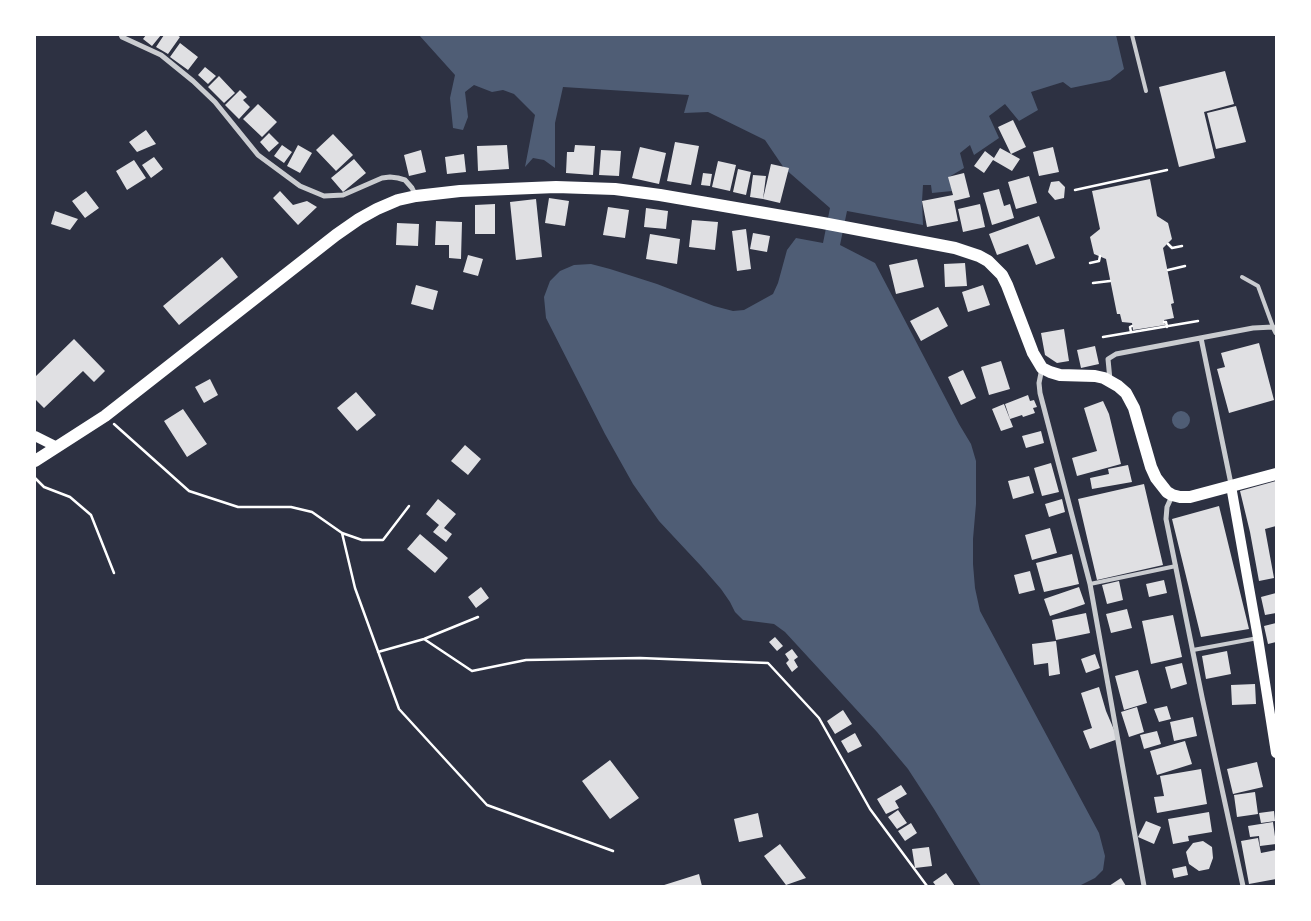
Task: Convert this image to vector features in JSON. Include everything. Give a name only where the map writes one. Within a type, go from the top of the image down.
[{"type":"main road","points":[[35,461],[105,416],[344,230],[377,209],[398,200],[416,196],[460,191],[556,187],[640,192],[823,223],[955,248],[979,256],[988,261],[1002,274],[1033,353],[1042,368],[1060,375],[1094,376],[1110,381],[1126,393],[1156,478],[1162,487],[1172,495],[1190,497],[1276,474]]},
{"type":"main road","points":[[35,436],[57,447]]},
{"type":"main road","points":[[1231,486],[1276,753]]},
{"type":"street","points":[[121,35],[161,55],[193,80],[215,102],[258,155],[300,186],[324,196],[343,195],[382,178],[398,178],[405,180],[416,196]]},
{"type":"street","points":[[1110,381],[1108,359],[1116,354],[1253,328],[1275,330]]},
{"type":"street","points":[[1201,338],[1231,486]]},
{"type":"street","points":[[1042,368],[1039,383],[1040,393],[1090,584],[1144,886]]},
{"type":"street","points":[[1172,495],[1167,507],[1166,519],[1243,886]]},
{"type":"lane","points":[[1132,35],[1146,91]]},
{"type":"lane","points":[[1242,277],[1258,286],[1275,330]]},
{"type":"lane","points":[[1090,584],[1176,566]]},
{"type":"lane","points":[[1193,650],[1258,638]]},
{"type":"path","points":[[1076,190],[1167,170]]},
{"type":"path","points":[[1120,180],[1121,186]]},
{"type":"path","points":[[1168,244],[1172,248],[1182,246]]},
{"type":"path","points":[[1090,262],[1099,261],[1100,256]]},
{"type":"path","points":[[1168,270],[1185,266]]},
{"type":"path","points":[[1093,283],[1110,280]]},
{"type":"path","points":[[1103,337],[1198,321]]},
{"type":"path","points":[[1164,322],[1166,322],[1167,327]]},
{"type":"path","points":[[1131,332],[1130,327],[1132,326]]},
{"type":"path","points":[[1149,328],[1150,337]]},
{"type":"path","points":[[105,416],[189,490],[238,507],[291,507],[312,512],[342,534],[362,540],[383,540],[409,506]]},
{"type":"path","points":[[35,478],[44,487],[70,497],[91,515],[114,573]]},
{"type":"path","points":[[342,534],[355,588],[399,709],[487,805],[613,851]]},
{"type":"path","points":[[378,652],[424,639],[478,617]]},
{"type":"path","points":[[424,639],[472,671],[526,660],[640,658],[768,663],[820,718],[870,809],[927,886]]},
{"type":"water","points":[[419,35],[1116,35],[1124,69],[1110,80],[1071,88],[1063,82],[1031,92],[1038,110],[1019,121],[1005,104],[989,116],[999,138],[974,155],[970,145],[960,153],[964,168],[949,177],[952,191],[932,193],[931,185],[923,185],[923,225],[847,211],[840,245],[875,263],[971,444],[976,461],[973,564],[975,588],[980,611],[1099,833],[1105,856],[1103,870],[1095,878],[1079,886],[981,886],[908,769],[877,732],[785,632],[774,624],[743,620],[735,612],[721,589],[659,521],[633,484],[605,434],[546,318],[544,297],[550,281],[560,271],[574,265],[591,264],[657,284],[714,306],[733,311],[744,310],[773,294],[787,250],[796,238],[823,243],[830,208],[784,168],[765,140],[708,112],[684,113],[689,95],[563,87],[555,123],[555,168],[544,160],[533,158],[525,167],[535,115],[514,94],[503,90],[492,92],[474,85],[465,92],[468,117],[463,130],[453,128],[450,98],[455,75]]},
{"type":"water","points":[[1181,411],[1187,414],[1190,420],[1187,426],[1181,429],[1175,426],[1172,420],[1175,414]]},
{"type":"building","points":[[146,35],[161,35],[152,46],[143,39]]},
{"type":"building","points":[[164,35],[177,35],[180,37],[168,54],[156,47]]},
{"type":"building","points":[[180,43],[198,57],[188,70],[170,57]]},
{"type":"building","points":[[205,67],[216,76],[208,84],[198,75]]},
{"type":"building","points":[[1225,71],[1234,104],[1204,112],[1215,158],[1179,167],[1159,87]]},
{"type":"building","points":[[219,76],[235,93],[224,103],[208,87]]},
{"type":"building","points":[[240,90],[247,97],[243,100],[250,107],[239,119],[225,105]]},
{"type":"building","points":[[258,104],[277,122],[262,137],[243,119]]},
{"type":"building","points":[[1236,106],[1246,142],[1216,149],[1207,113]]},
{"type":"building","points":[[1013,120],[1026,147],[1011,154],[998,127]]},
{"type":"building","points":[[146,130],[156,144],[137,152],[129,142]]},
{"type":"building","points":[[269,133],[279,143],[269,152],[260,142]]},
{"type":"building","points":[[333,134],[353,155],[336,171],[316,150]]},
{"type":"building","points":[[675,142],[699,146],[691,185],[667,181]]},
{"type":"building","points":[[282,145],[292,152],[284,163],[274,156]]},
{"type":"building","points":[[298,145],[312,153],[300,173],[287,166]]},
{"type":"building","points":[[507,145],[509,169],[478,171],[477,146]]},
{"type":"building","points":[[575,145],[595,146],[593,175],[566,173],[567,152],[574,152]]},
{"type":"building","points":[[640,147],[666,153],[659,184],[632,178]]},
{"type":"building","points":[[1053,147],[1059,172],[1039,176],[1033,152]]},
{"type":"building","points":[[1000,148],[1020,159],[1012,171],[993,160],[984,173],[974,166],[985,151],[994,158]]},
{"type":"building","points":[[421,150],[426,172],[409,176],[404,155]]},
{"type":"building","points":[[601,150],[621,151],[619,176],[599,175]]},
{"type":"building","points":[[464,154],[466,172],[447,174],[445,157]]},
{"type":"building","points":[[154,157],[163,169],[151,178],[142,165]]},
{"type":"building","points":[[354,159],[366,173],[343,192],[331,178]]},
{"type":"building","points":[[134,160],[146,178],[127,190],[116,171]]},
{"type":"building","points":[[718,161],[736,165],[730,191],[712,187]]},
{"type":"building","points":[[771,164],[789,168],[780,203],[763,199]]},
{"type":"building","points":[[738,169],[751,172],[746,195],[733,192]]},
{"type":"building","points":[[703,173],[712,174],[710,186],[701,185]]},
{"type":"building","points":[[964,173],[970,197],[954,201],[958,221],[927,227],[922,201],[953,195],[948,177]]},
{"type":"building","points":[[753,175],[766,176],[763,199],[750,197]]},
{"type":"building","points":[[1029,176],[1037,203],[1016,209],[1008,182]]},
{"type":"building","points":[[1150,179],[1157,216],[1168,223],[1172,239],[1163,248],[1174,303],[1171,304],[1174,318],[1164,320],[1165,325],[1133,330],[1132,323],[1122,322],[1120,314],[1117,314],[1106,259],[1094,254],[1090,237],[1100,229],[1092,191]]},
{"type":"building","points":[[1059,181],[1065,187],[1064,198],[1055,200],[1048,192],[1051,182]]},
{"type":"building","points":[[999,189],[1004,206],[1010,204],[1014,218],[992,225],[983,193]]},
{"type":"building","points":[[86,191],[99,208],[85,218],[72,201]]},
{"type":"building","points":[[280,191],[293,205],[307,201],[317,207],[298,225],[273,198]]},
{"type":"building","points":[[549,198],[569,201],[565,226],[545,223]]},
{"type":"building","points":[[536,199],[542,257],[516,260],[510,202]]},
{"type":"building","points":[[495,204],[495,234],[475,234],[475,205]]},
{"type":"building","points":[[980,204],[985,227],[963,232],[958,209]]},
{"type":"building","points":[[608,207],[629,210],[625,238],[603,235]]},
{"type":"building","points":[[646,208],[668,211],[666,229],[644,227]]},
{"type":"building","points":[[55,211],[78,219],[70,230],[51,224]]},
{"type":"building","points":[[1039,216],[1055,258],[1036,265],[1028,244],[997,255],[989,234]]},
{"type":"building","points":[[692,220],[718,222],[715,250],[689,247]]},
{"type":"building","points":[[436,221],[462,222],[461,259],[449,258],[449,245],[435,245]]},
{"type":"building","points":[[397,223],[419,224],[418,246],[396,245]]},
{"type":"building","points":[[746,229],[751,269],[737,271],[732,231]]},
{"type":"building","points":[[753,233],[770,236],[767,252],[750,249]]},
{"type":"building","points":[[650,234],[680,239],[677,264],[646,259]]},
{"type":"building","points":[[468,255],[483,259],[478,276],[463,272]]},
{"type":"building","points":[[222,257],[238,277],[179,325],[163,306]]},
{"type":"building","points":[[917,259],[924,287],[896,294],[889,265]]},
{"type":"building","points":[[965,263],[967,286],[945,287],[944,264]]},
{"type":"building","points":[[416,285],[438,291],[433,310],[411,304]]},
{"type":"building","points":[[983,285],[990,305],[968,312],[962,292]]},
{"type":"building","points":[[938,307],[948,326],[921,341],[910,321]]},
{"type":"building","points":[[1064,329],[1069,361],[1057,363],[1045,355],[1041,333]]},
{"type":"building","points":[[74,339],[105,371],[94,382],[83,371],[44,408],[35,399],[35,377]]},
{"type":"building","points":[[1259,343],[1274,400],[1229,413],[1217,369],[1225,367],[1221,353]]},
{"type":"building","points":[[1095,346],[1099,364],[1081,368],[1077,350]]},
{"type":"building","points":[[1001,361],[1010,389],[989,395],[981,367]]},
{"type":"building","points":[[963,370],[976,398],[961,405],[948,377]]},
{"type":"building","points":[[210,379],[218,395],[204,403],[195,387]]},
{"type":"building","points":[[356,392],[376,415],[357,431],[337,408]]},
{"type":"building","points":[[1028,395],[1030,401],[1034,400],[1037,407],[1033,408],[1035,413],[1010,419],[1005,404]]},
{"type":"building","points":[[1103,401],[1109,414],[1121,464],[1077,476],[1072,458],[1097,451],[1084,408]]},
{"type":"building","points":[[1004,404],[1013,427],[1001,431],[992,409]]},
{"type":"building","points":[[183,409],[207,444],[187,457],[164,421]]},
{"type":"building","points":[[1041,431],[1044,443],[1026,448],[1022,436]]},
{"type":"building","points":[[465,445],[481,459],[468,475],[451,461]]},
{"type":"building","points":[[1051,463],[1059,492],[1042,496],[1034,468]]},
{"type":"building","points":[[1128,465],[1132,482],[1092,489],[1090,478],[1109,474],[1108,469]]},
{"type":"building","points":[[1029,476],[1034,493],[1013,499],[1008,481]]},
{"type":"building","points":[[1276,481],[1276,526],[1265,529],[1274,578],[1259,581],[1240,491]]},
{"type":"building","points":[[1144,484],[1163,565],[1097,580],[1078,499]]},
{"type":"building","points":[[438,499],[456,514],[444,528],[452,534],[446,542],[433,532],[439,525],[426,514]]},
{"type":"building","points":[[1062,499],[1065,512],[1049,517],[1045,504]]},
{"type":"building","points":[[1219,506],[1249,629],[1201,637],[1172,519]]},
{"type":"building","points":[[1050,528],[1057,553],[1032,560],[1025,535]]},
{"type":"building","points":[[420,534],[448,558],[435,573],[407,549]]},
{"type":"building","points":[[1072,554],[1079,584],[1044,592],[1036,563]]},
{"type":"building","points":[[1030,571],[1035,590],[1019,594],[1014,575]]},
{"type":"building","points":[[1164,580],[1167,593],[1149,597],[1146,584]]},
{"type":"building","points":[[1119,581],[1123,600],[1107,604],[1102,585]]},
{"type":"building","points":[[481,587],[489,598],[476,608],[468,597]]},
{"type":"building","points":[[1079,587],[1085,604],[1050,616],[1044,599]]},
{"type":"building","points":[[1276,593],[1276,613],[1265,615],[1261,597]]},
{"type":"building","points":[[1127,609],[1132,628],[1111,633],[1106,614]]},
{"type":"building","points":[[1086,613],[1090,633],[1056,640],[1052,620]]},
{"type":"building","points":[[1173,615],[1182,657],[1151,664],[1142,621]]},
{"type":"building","points":[[1276,623],[1276,642],[1268,644],[1264,626]]},
{"type":"building","points":[[775,637],[783,646],[777,651],[769,642]]},
{"type":"building","points":[[1056,641],[1060,674],[1049,676],[1048,663],[1034,665],[1032,644]]},
{"type":"building","points":[[792,649],[798,657],[794,660],[798,667],[792,672],[786,663],[789,660],[785,654]]},
{"type":"building","points":[[1227,651],[1231,674],[1206,679],[1202,656]]},
{"type":"building","points":[[1095,654],[1100,668],[1086,673],[1081,659]]},
{"type":"building","points":[[1182,663],[1187,684],[1171,689],[1165,667]]},
{"type":"building","points":[[1138,670],[1147,703],[1124,710],[1115,676]]},
{"type":"building","points":[[1255,684],[1256,704],[1232,705],[1231,685]]},
{"type":"building","points":[[1099,687],[1106,711],[1118,739],[1090,749],[1083,731],[1092,728],[1081,693]]},
{"type":"building","points":[[1167,706],[1171,719],[1159,722],[1154,709]]},
{"type":"building","points":[[1137,707],[1144,732],[1129,737],[1121,712]]},
{"type":"building","points":[[843,710],[852,724],[835,734],[827,721]]},
{"type":"building","points":[[1193,717],[1197,736],[1174,741],[1170,722]]},
{"type":"building","points":[[1157,731],[1161,744],[1144,749],[1140,735]]},
{"type":"building","points":[[855,733],[862,746],[848,753],[841,741]]},
{"type":"building","points":[[1185,741],[1192,764],[1157,775],[1150,751]]},
{"type":"building","points":[[610,760],[639,798],[610,819],[582,781]]},
{"type":"building","points":[[1257,762],[1263,787],[1233,794],[1227,769]]},
{"type":"building","points":[[1201,769],[1207,804],[1157,813],[1154,797],[1164,796],[1160,776]]},
{"type":"building","points":[[901,785],[907,794],[895,801],[899,808],[886,814],[877,799]]},
{"type":"building","points":[[1255,792],[1258,814],[1237,817],[1234,795]]},
{"type":"building","points":[[898,810],[907,823],[897,829],[888,817]]},
{"type":"building","points":[[1274,811],[1275,821],[1261,823],[1259,813]]},
{"type":"building","points":[[1209,812],[1212,832],[1188,836],[1189,841],[1173,844],[1168,819]]},
{"type":"building","points":[[758,813],[763,837],[739,842],[734,819]]},
{"type":"building","points":[[1146,821],[1161,827],[1154,844],[1138,837]]},
{"type":"building","points":[[1273,822],[1276,844],[1260,846],[1259,836],[1250,837],[1248,826]]},
{"type":"building","points":[[911,823],[917,833],[905,841],[898,831]]},
{"type":"building","points":[[1258,838],[1261,853],[1276,850],[1276,879],[1249,884],[1241,841]]},
{"type":"building","points":[[1203,841],[1212,847],[1213,858],[1209,869],[1199,871],[1189,864],[1186,852],[1193,843]]},
{"type":"building","points":[[780,844],[806,878],[786,885],[764,856]]},
{"type":"building","points":[[929,847],[932,866],[915,868],[912,849]]},
{"type":"building","points":[[1186,866],[1188,875],[1174,878],[1172,869]]},
{"type":"building","points":[[946,873],[955,886],[936,886],[933,882]]},
{"type":"building","points":[[699,874],[702,886],[661,886]]},
{"type":"building","points":[[1121,878],[1126,886],[1109,886]]}]
